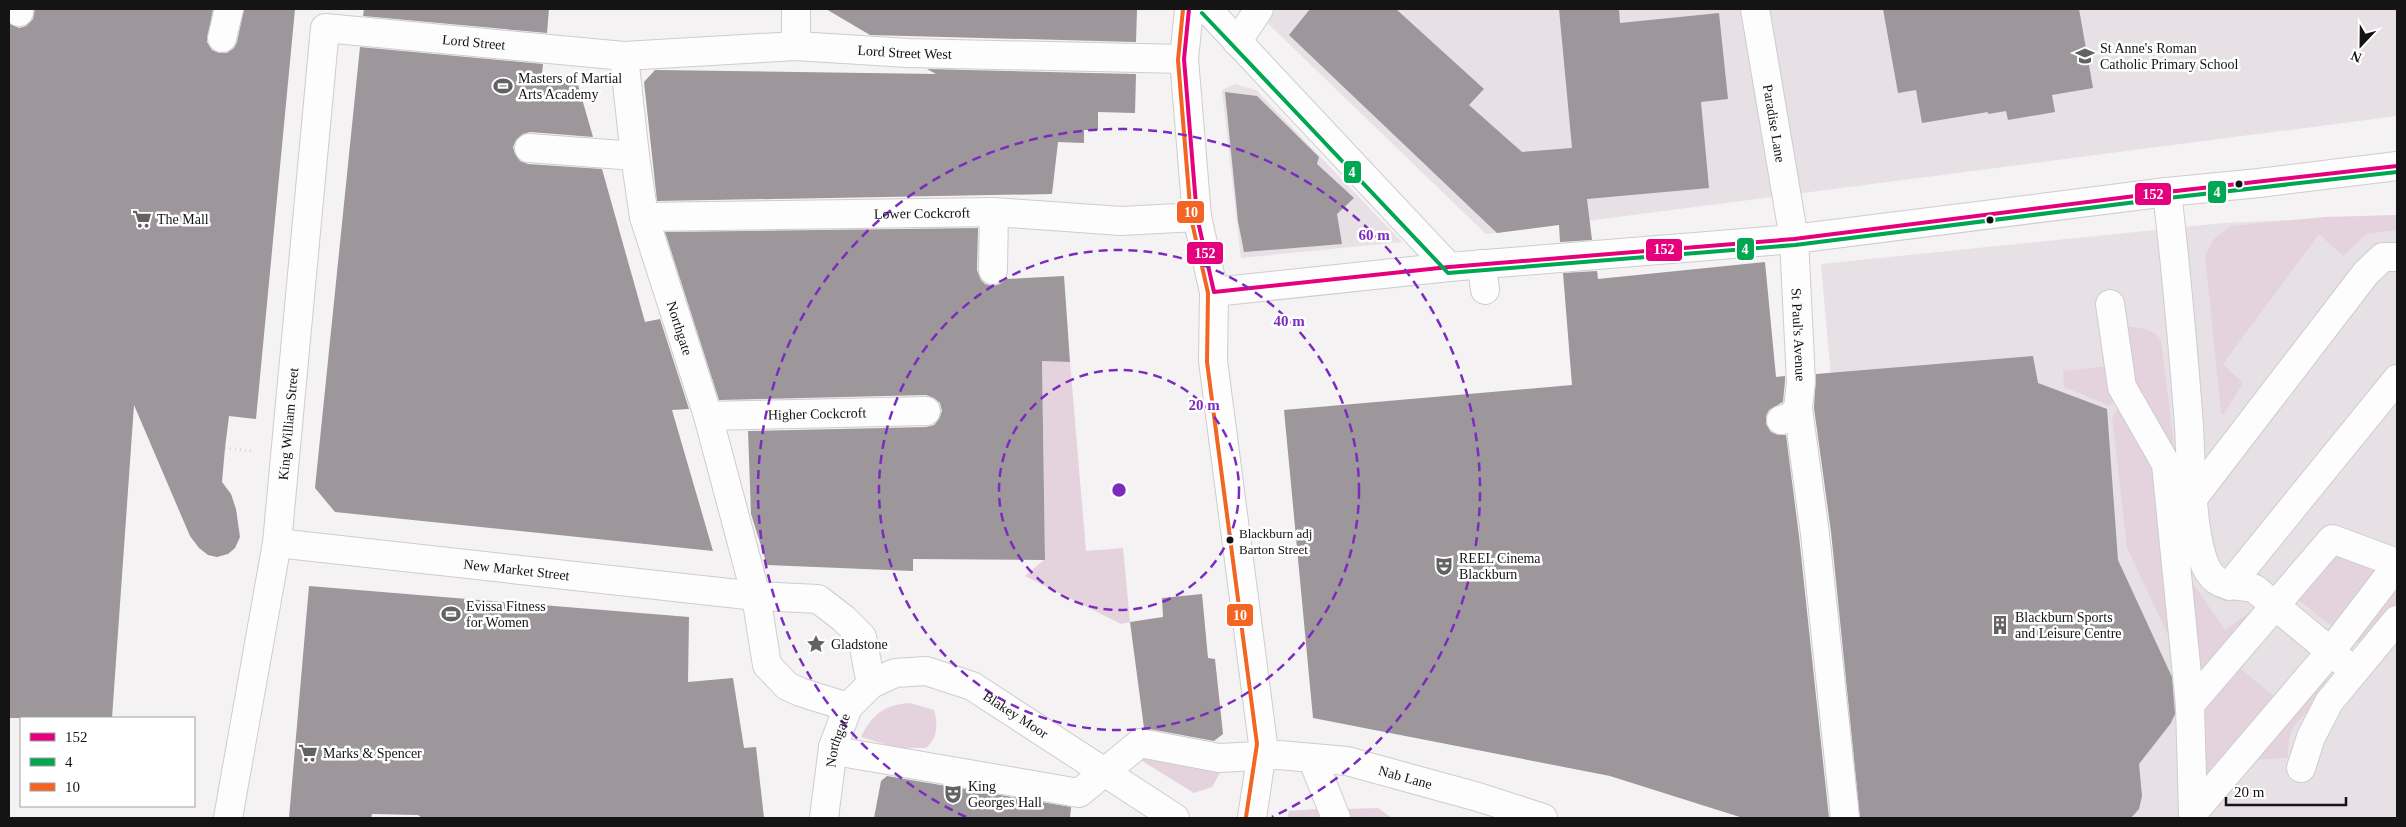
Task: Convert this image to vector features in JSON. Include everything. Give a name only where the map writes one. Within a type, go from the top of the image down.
[{"type":"street","points":[[222,38],[229,9]]},
{"type":"street","points":[[796,9],[796,46]]},
{"type":"street","points":[[1189,9],[1184,60],[1197,217],[1214,292],[1213,361],[1263,754],[1252,818]]},
{"type":"street","points":[[1207,9],[1449,267]]},
{"type":"street","points":[[1237,42],[1259,9]]},
{"type":"street","name":"Paradise Lane","points":[[1754,9],[1794,239]]},
{"type":"street","name":"Lord Street","points":[[325,28],[624,56]]},
{"type":"street","name":"King William Street","points":[[228,818],[277,543],[325,28]]},
{"type":"street","name":"Lord Street West","points":[[624,56],[796,46],[908,53],[1184,60]]},
{"type":"street","name":"Northgate","points":[[624,56],[634,156],[644,217],[708,416],[756,596],[767,665],[787,686],[838,704],[824,818]]},
{"type":"street","points":[[529,148],[634,156]]},
{"type":"street","points":[[1214,292],[1449,267],[1484,277],[2167,192],[2259,184],[2397,166]]},
{"type":"street","points":[[2167,192],[2180,298],[2194,497],[2199,540],[2206,568],[2215,579],[2229,586],[2247,586],[2255,589],[2354,671]]},
{"type":"street","points":[[992,270],[994,212]]},
{"type":"street","name":"Lower Cockcroft","points":[[644,217],[994,212],[1121,221],[1197,217]]},
{"type":"street","name":"St Paul's Avenue","points":[[1794,239],[1801,382],[1789,414],[1814,534],[1845,818]]},
{"type":"street","points":[[2194,497],[2366,273],[2383,257],[2397,256]]},
{"type":"street","points":[[2110,304],[2122,387],[2166,464],[2190,705],[2194,816]]},
{"type":"street","points":[[2229,586],[2397,379]]},
{"type":"street","name":"Higher Cockcroft","points":[[708,416],[926,411]]},
{"type":"street","points":[[2190,705],[2332,539],[2397,564],[2331,651],[2194,816]]},
{"type":"street","name":"New Market Street","points":[[277,543],[756,596]]},
{"type":"street","points":[[756,596],[818,599],[844,618],[862,637],[869,673]]},
{"type":"street","points":[[2301,768],[2311,737],[2329,702],[2397,620]]},
{"type":"street","name":"Blakey Moor","points":[[838,704],[869,673],[926,671],[972,686],[1173,816]]},
{"type":"street","name":"Nab Lane","points":[[833,747],[841,752],[1079,794],[1104,771],[1140,743],[1219,758],[1263,754],[1347,761],[1469,807],[1543,818]]},
{"type":"street","points":[[1312,758],[1336,818]]},
{"type":"shaded area","points":[[1253,9],[2397,9],[2397,116],[1486,234]]},
{"type":"shaded area","points":[[1235,84],[1256,90],[1402,242],[1241,258],[1222,90]]},
{"type":"shaded area","points":[[2397,215],[2397,818],[1870,818],[1821,264],[2224,223]]},
{"type":"shaded area","points":[[2397,215],[2397,230],[2366,234],[2343,256],[2319,234],[2223,364],[2243,383],[2224,414],[2221,413],[2205,255],[2214,239],[2231,226],[2325,217]]},
{"type":"shaded area","points":[[2122,326],[2148,330],[2161,340],[2176,462],[2131,379]]},
{"type":"shaded area","points":[[1042,361],[1070,362],[1086,551],[1123,548],[1130,622],[1121,624],[1025,576],[1045,559]]},
{"type":"shaded area","points":[[2108,366],[2117,397],[2110,406],[2064,387],[2063,371]]},
{"type":"shaded area","points":[[2120,406],[2156,471],[2170,632],[2167,633],[2127,548],[2112,417]]},
{"type":"shaded area","points":[[2334,548],[2385,565],[2334,628],[2294,596]]},
{"type":"shaded area","points":[[2185,572],[2225,630],[2253,610],[2260,615],[2197,690]]},
{"type":"shaded area","points":[[2397,589],[2397,608],[2362,641],[2356,643],[2352,640],[2393,591]]},
{"type":"shaded area","points":[[2236,665],[2276,698],[2204,787],[2198,712]]},
{"type":"shaded area","points":[[2326,672],[2326,687],[2322,694],[2292,731],[2288,758],[2252,760]]},
{"type":"shaded area","points":[[910,703],[934,710],[936,720],[935,735],[926,748],[897,748],[861,737],[870,722],[880,712],[893,706]]},
{"type":"shaded area","points":[[1134,756],[1220,773],[1212,787],[1194,793]]},
{"type":"shaded area","points":[[1378,808],[1392,818],[1350,818],[1348,809]]},
{"type":"shaded area","points":[[1316,809],[1323,818],[1287,818],[1289,811]]},
{"type":"building","name":"The Mall","points":[[35,9],[213,9],[207,42],[212,50],[219,53],[227,53],[234,48],[237,42],[244,9],[295,9],[256,419],[229,416],[225,448],[222,482],[231,494],[236,509],[240,537],[235,548],[228,554],[217,557],[208,555],[199,548],[190,536],[134,405],[112,717],[9,718],[9,23],[19,28],[26,26],[33,19]]},
{"type":"building","points":[[364,9],[549,9],[547,33],[363,16]]},
{"type":"building","points":[[826,9],[1137,9],[1136,42],[870,35]]},
{"type":"building","points":[[1310,9],[1396,9],[1484,89],[1469,105],[1522,152],[1572,148],[1559,9],[1619,9],[1620,23],[1719,13],[1728,99],[1701,102],[1709,188],[1587,199],[1592,240],[1560,242],[1559,225],[1497,233],[1289,35]]},
{"type":"building","points":[[1883,9],[2079,9],[2093,88],[2052,95],[2055,112],[2008,120],[2006,111],[1988,114],[1988,112],[1922,123],[1916,90],[1898,93]]},
{"type":"building","points":[[360,47],[543,64],[542,74],[576,78],[593,137],[530,132],[523,134],[516,140],[513,147],[515,154],[520,161],[528,164],[602,169],[645,322],[660,319],[689,409],[672,410],[713,551],[335,512],[315,488]]},
{"type":"building","points":[[927,69],[1136,74],[1135,113],[1098,112],[1098,130],[1084,130],[1084,143],[1058,142],[1052,194],[657,201],[644,82],[655,70],[936,74]]},
{"type":"building","points":[[1225,92],[1257,96],[1319,157],[1317,164],[1354,198],[1337,214],[1342,244],[1244,252],[1238,221]]},
{"type":"building","points":[[978,228],[977,270],[985,284],[993,286],[1000,284],[1006,279],[1064,276],[1070,362],[1042,361],[1045,560],[913,559],[913,571],[767,565],[751,514],[748,431],[926,427],[934,425],[939,419],[942,411],[940,403],[926,395],[719,400],[665,232]]},
{"type":"building","points":[[1765,262],[1776,377],[1785,376],[1783,402],[1769,410],[1766,416],[1766,424],[1771,432],[1778,435],[1786,435],[1799,536],[1829,818],[1743,818],[1610,776],[1313,718],[1284,410],[1572,385],[1563,273],[1597,271],[1598,279]]},
{"type":"building","name":"Blackburn Sports and Leisure Centre","points":[[2033,356],[2038,383],[2107,409],[2118,560],[2172,677],[2175,714],[2171,723],[2139,764],[2142,796],[2139,809],[2131,818],[1860,818],[1831,532],[1814,408],[1816,374]]},
{"type":"building","points":[[309,586],[689,617],[688,682],[733,678],[744,748],[756,747],[764,818],[422,818],[418,815],[372,814],[371,818],[289,818]]},
{"type":"building","points":[[1202,594],[1208,658],[1215,659],[1223,734],[1214,741],[1144,728],[1130,622],[1163,617],[1162,598]]},
{"type":"building","name":"King Georges Hall","points":[[887,776],[1071,807],[1070,818],[874,818],[881,781]]},
{"type":"transit line","name":"10","points":[[1183,9],[1178,60],[1191,218],[1208,293],[1207,362],[1257,744],[1246,817]]},
{"type":"transit line","name":"152","points":[[1189,9],[1184,59],[1197,217],[1214,292],[1449,267],[1794,239],[2167,192],[2397,166]]},
{"type":"transit line","name":"4","points":[[1202,13],[1448,273],[1795,245],[2168,198],[2397,172]]},
{"type":"place","name":"St Anne's Roman Catholic Primary School","points":[[2085,56]]},
{"type":"place","name":"Masters of Martial Arts Academy","points":[[503,86]]},
{"type":"place","name":"The Mall","points":[[142,219]]},
{"type":"place","name":"Blackburn adj Barton Street","points":[[1230,540]]},
{"type":"place","name":"REEL Cinema Blackburn","points":[[1444,566]]},
{"type":"place","name":"Evissa Fitness for Women","points":[[451,614]]},
{"type":"place","name":"Blackburn Sports and Leisure Centre","points":[[2000,625]]},
{"type":"place","name":"Gladstone","points":[[816,644]]},
{"type":"place","name":"Marks & Spencer","points":[[308,753]]},
{"type":"place","name":"King Georges Hall","points":[[953,794]]}]
